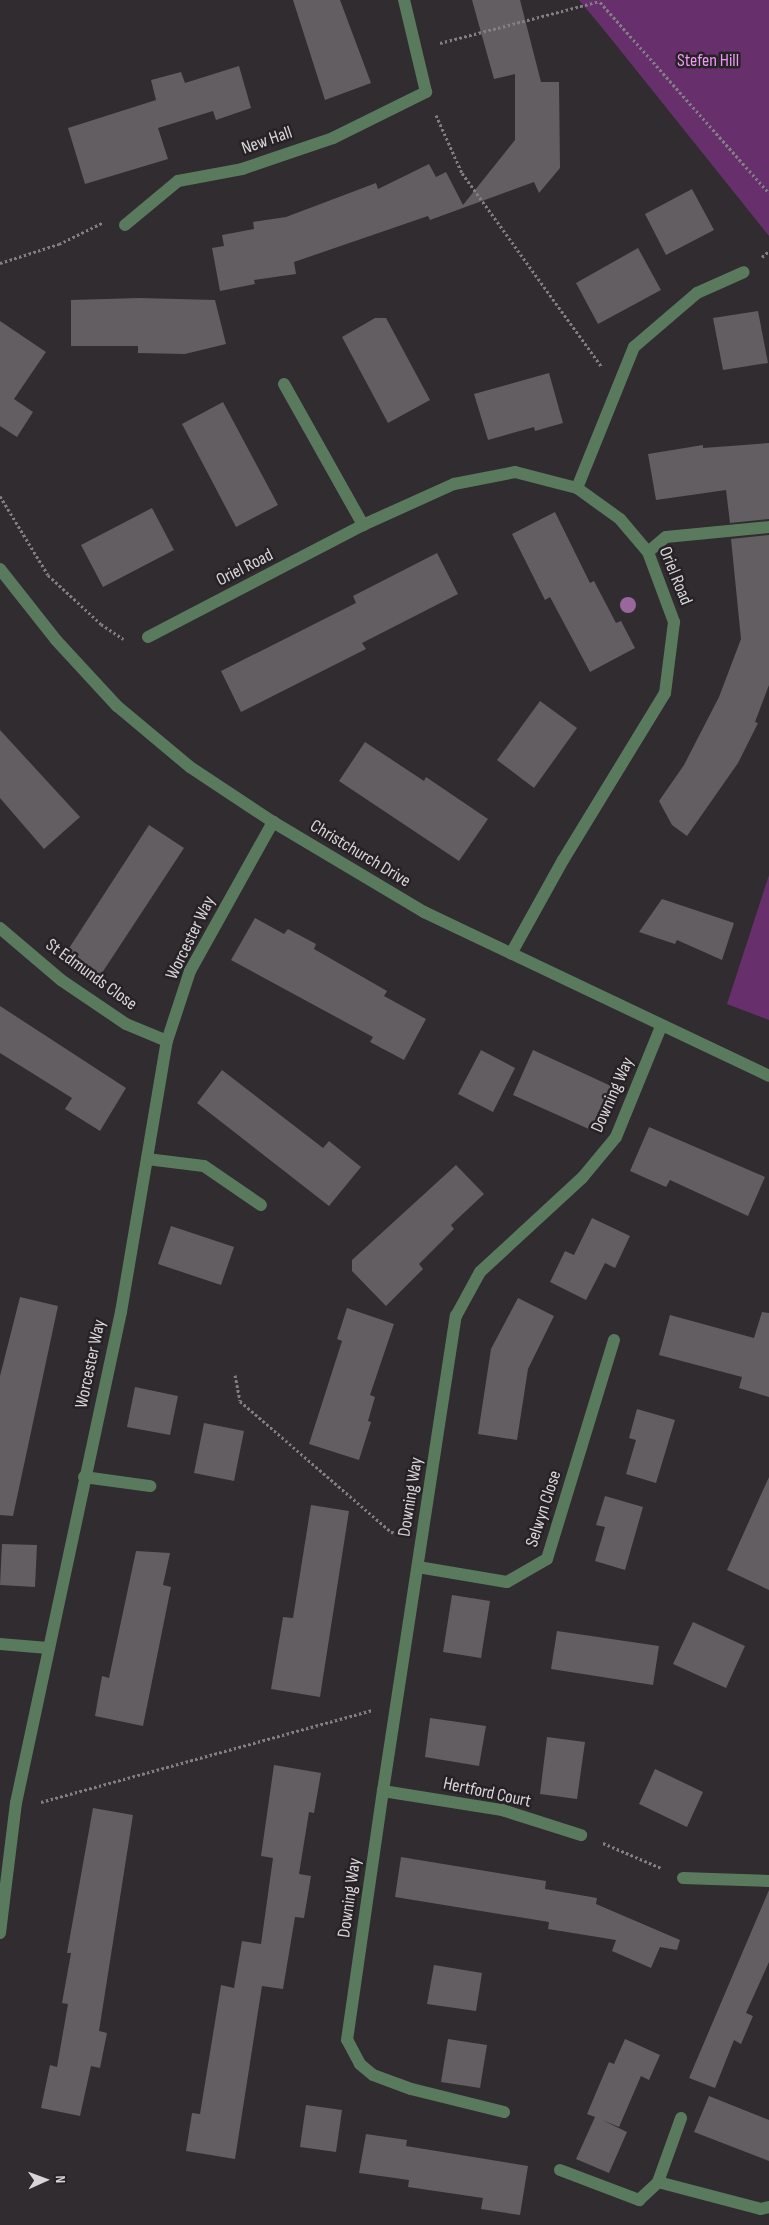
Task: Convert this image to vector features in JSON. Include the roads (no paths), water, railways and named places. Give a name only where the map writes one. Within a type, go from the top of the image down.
[{"type":"street","name":"New Hall","points":[[125,225],[178,182],[242,169],[333,138],[426,92],[404,0]]},
{"type":"street","points":[[577,488],[634,347],[697,293],[744,272]]},
{"type":"street","points":[[284,384],[363,525]]},
{"type":"street","name":"Oriel Road","points":[[148,637],[363,525],[454,484],[516,472],[577,488],[620,519],[648,552],[674,622],[665,693],[563,860],[511,954]]},
{"type":"street","points":[[648,552],[666,537],[769,527]]},
{"type":"street","name":"Christchurch Drive","points":[[0,569],[56,640],[117,706],[190,767],[274,822],[424,912],[661,1027],[769,1076]]},
{"type":"street","name":"Worcester Way","points":[[0,1933],[16,1804],[120,1312],[167,1041],[190,971],[274,822]]},
{"type":"street","name":"St Edmunds Close","points":[[0,928],[61,980],[126,1024],[167,1041]]},
{"type":"street","name":"Downing Way","points":[[504,2112],[411,2089],[373,2075],[360,2064],[347,2040],[383,1791],[456,1316],[480,1272],[582,1178],[616,1137],[661,1027]]},
{"type":"street","points":[[147,1159],[204,1166],[261,1205]]},
{"type":"street","name":"Selwyn Close","points":[[418,1567],[507,1582],[547,1559],[614,1340]]},
{"type":"street","points":[[84,1477],[150,1486]]},
{"type":"street","points":[[0,1644],[48,1648]]},
{"type":"street","name":"Hertford Court","points":[[383,1791],[502,1810],[581,1835]]},
{"type":"street","points":[[683,1878],[769,1881]]},
{"type":"street","points":[[560,2170],[639,2200],[658,2182],[682,2118]]},
{"type":"street","points":[[658,2182],[761,2209],[769,2208]]},
{"type":"park label","name":"Stefen Hill","points":[[708,61]]}]
